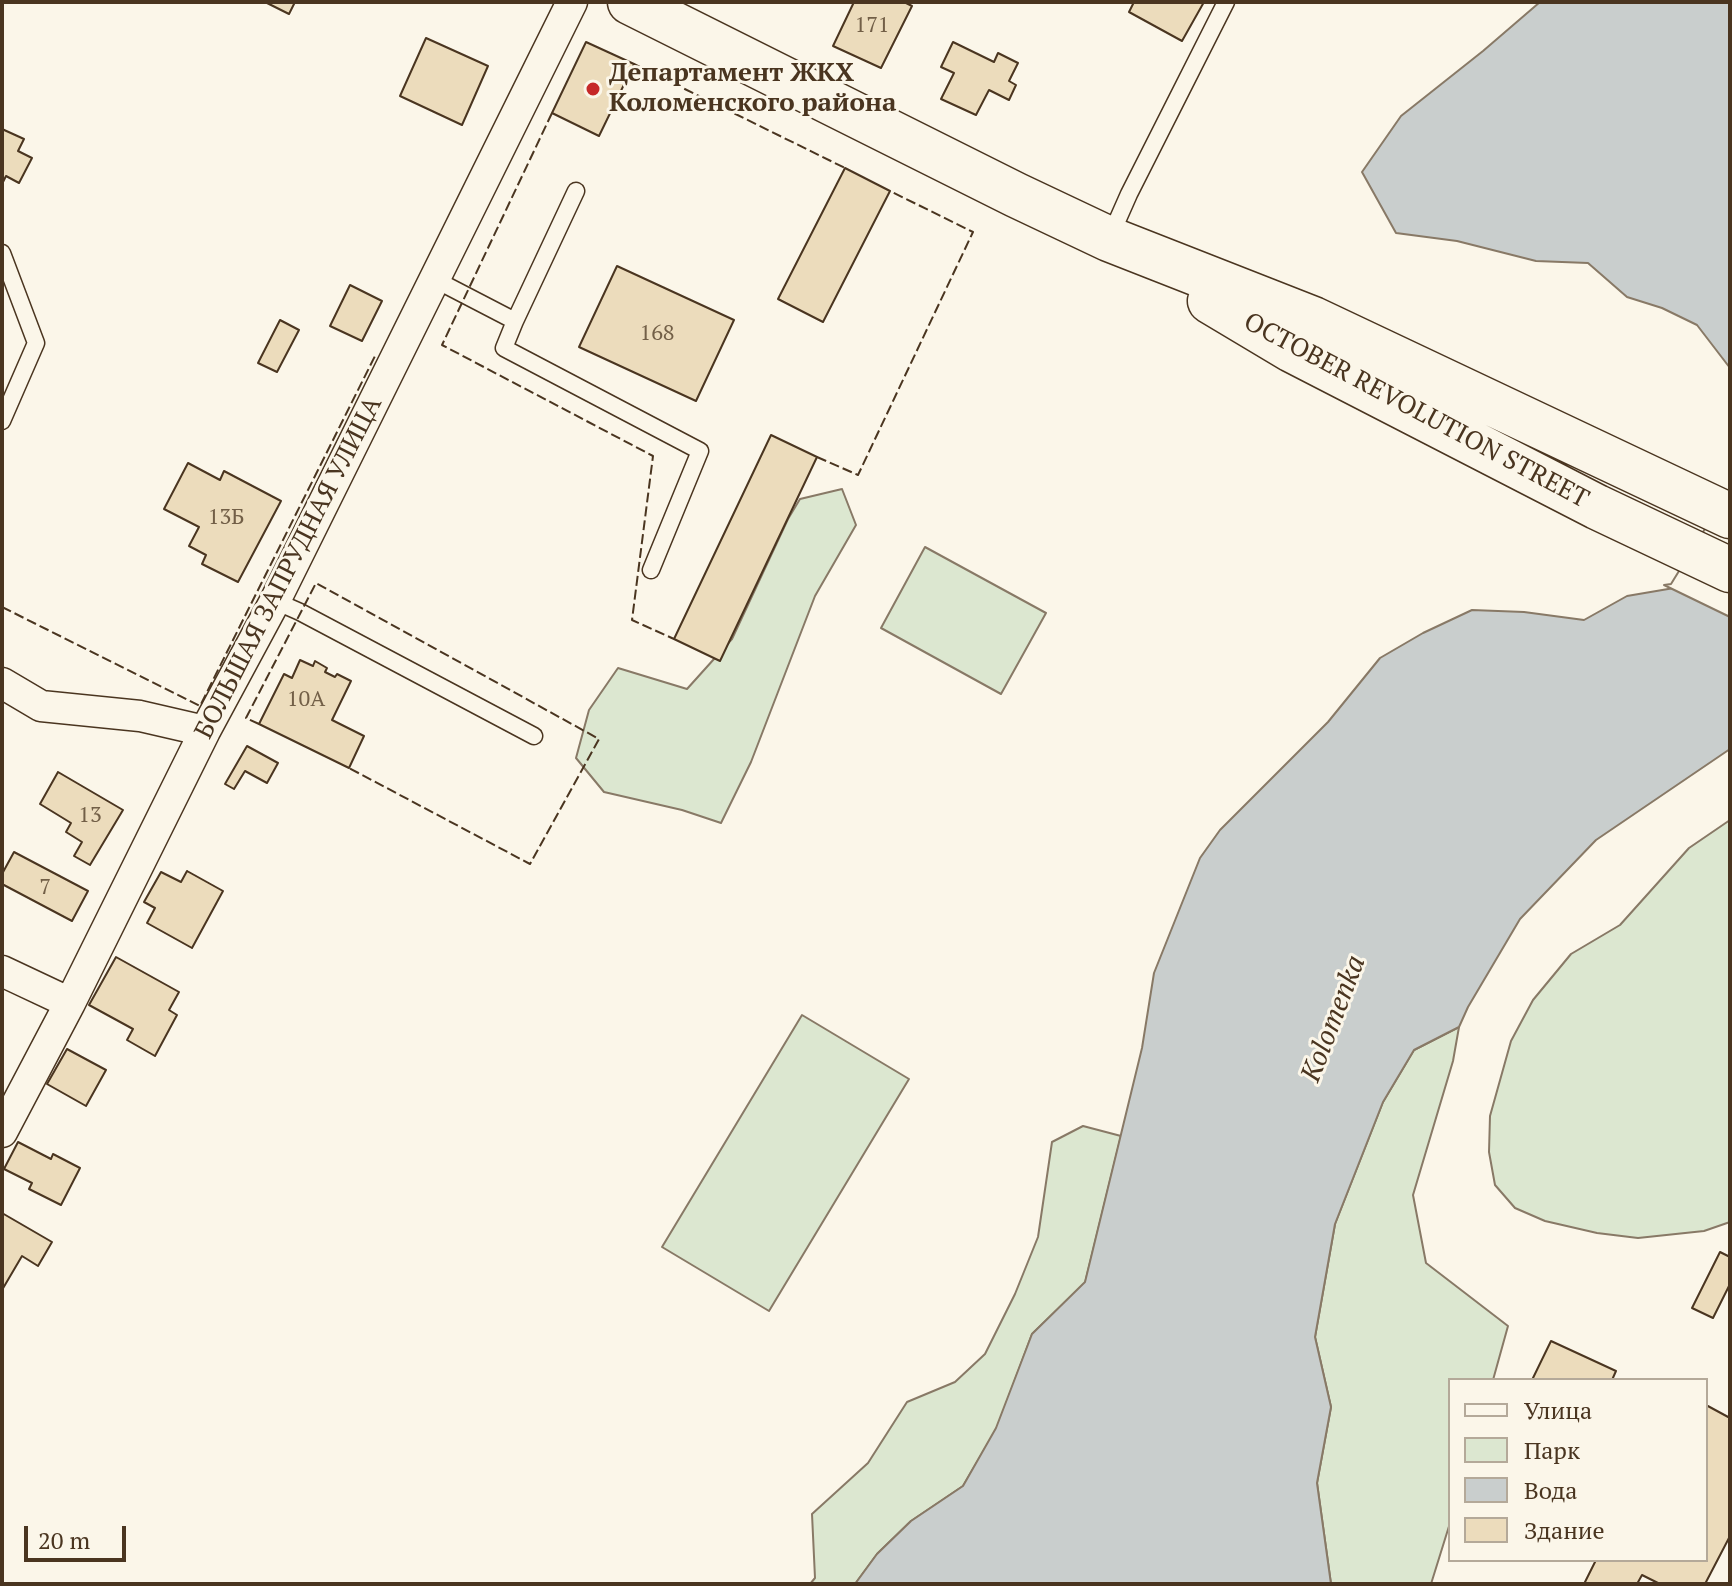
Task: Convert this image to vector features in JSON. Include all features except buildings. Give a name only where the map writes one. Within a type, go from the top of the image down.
[{"type":"main road","name":"OCTOBER REVOLUTION STREET","points":[[630,2],[1109,239],[1313,319],[1730,516]]},
{"type":"main road","name":"OCTOBER REVOLUTION STREET","points":[[1109,239],[1292,350],[1597,507],[1730,570]]},
{"type":"street","name":"БОЛЬШАЯ ЗАПРУДНАЯ УЛИЦА","points":[[2,1132],[70,1003],[205,731],[275,601],[572,2]]},
{"type":"street","points":[[2,683],[41,706],[140,716],[205,731]]},
{"type":"street","points":[[2,971],[70,1003]]},
{"type":"lane","points":[[1109,239],[1226,2]]},
{"type":"lane","points":[[576,191],[504,348],[700,451],[651,570]]},
{"type":"lane","points":[[2,253],[36,343],[2,421]]},
{"type":"lane","points":[[436,280],[515,321]]},
{"type":"lane","points":[[275,601],[534,736]]},
{"type":"green space","points":[[842,489],[856,525],[815,596],[751,762],[721,823],[682,810],[604,792],[576,758],[589,710],[618,668],[687,689],[732,639],[800,499]]},
{"type":"green space","points":[[925,547],[1046,613],[1001,694],[881,628]]},
{"type":"green space","points":[[1730,820],[1730,1222],[1704,1231],[1638,1238],[1597,1233],[1545,1221],[1515,1208],[1495,1185],[1489,1152],[1490,1116],[1511,1041],[1533,1000],[1571,954],[1620,925],[1689,848]]},
{"type":"green space","points":[[802,1015],[909,1079],[769,1311],[662,1247]]},
{"type":"green space","points":[[1459,1027],[1453,1061],[1413,1195],[1426,1263],[1508,1326],[1494,1378],[1448,1378],[1448,1529],[1431,1584],[1331,1584],[1317,1483],[1331,1407],[1315,1337],[1335,1224],[1383,1102],[1414,1050]]},
{"type":"green space","points":[[1083,1126],[1121,1136],[1085,1283],[1032,1334],[997,1428],[963,1486],[911,1521],[877,1554],[855,1584],[810,1584],[815,1578],[812,1514],[868,1463],[907,1402],[955,1382],[985,1354],[1015,1294],[1038,1237],[1052,1142]]},
{"type":"water","points":[[1540,2],[1730,2],[1730,368],[1697,325],[1662,308],[1627,297],[1588,263],[1536,261],[1457,241],[1396,233],[1362,172],[1401,116]]},
{"type":"water","name":"Kolomenka","points":[[1730,495],[1730,749],[1596,840],[1520,919],[1459,1027],[1414,1050],[1383,1102],[1335,1224],[1315,1337],[1331,1407],[1317,1483],[1331,1584],[855,1584],[877,1554],[911,1521],[963,1486],[996,1428],[1032,1334],[1085,1282],[1142,1048],[1154,973],[1200,858],[1220,830],[1328,722],[1380,658],[1472,610],[1524,612],[1584,620],[1627,596],[1674,588]]},
{"type":"pier","points":[[1730,491],[1730,617],[1664,585],[1671,584]]},
{"type":"fence","points":[[634,64],[845,168]]},
{"type":"fence","points":[[552,113],[442,345],[653,456],[632,620],[674,639]]},
{"type":"fence","points":[[817,457],[858,475],[973,232],[890,191]]},
{"type":"fence","points":[[2,607],[200,706],[376,354]]},
{"type":"fence","points":[[259,724],[246,718],[316,583],[599,739],[530,864],[349,768]]},
{"type":"place","name":"Департамент ЖКХ Коломенского района","points":[[593,89]]}]
